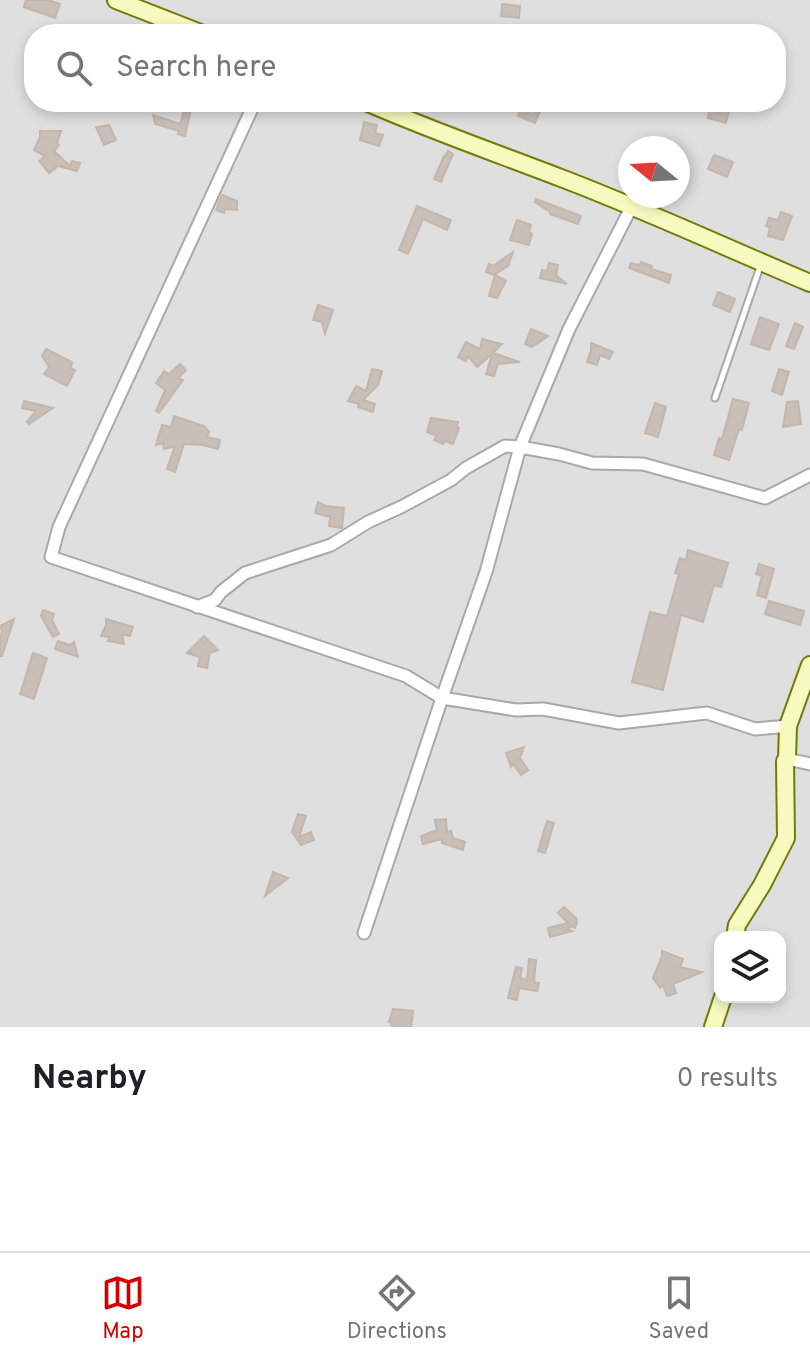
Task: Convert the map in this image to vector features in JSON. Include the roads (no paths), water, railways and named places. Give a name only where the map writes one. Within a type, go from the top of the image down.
[{"type":"street","points":[[116,0],[177,24]]},
{"type":"street","points":[[250,112],[59,527],[51,557],[406,676],[442,698],[516,710],[543,709],[619,723],[707,713],[755,729],[788,726]]},
{"type":"street","points":[[390,112],[618,201]]},
{"type":"street","points":[[364,933],[486,572],[520,447],[569,329],[631,208]]},
{"type":"street","points":[[637,208],[810,283]]},
{"type":"street","points":[[197,607],[215,600],[245,573],[331,545],[368,522],[451,480],[505,446],[592,463],[643,464],[765,498],[810,475]]},
{"type":"street","points":[[736,931],[786,838],[788,726],[810,665]]},
{"type":"street","points":[[787,759],[810,764]]},
{"type":"street","points":[[713,1027],[721,1003]]},
{"type":"lane","points":[[715,398],[762,262]]}]
